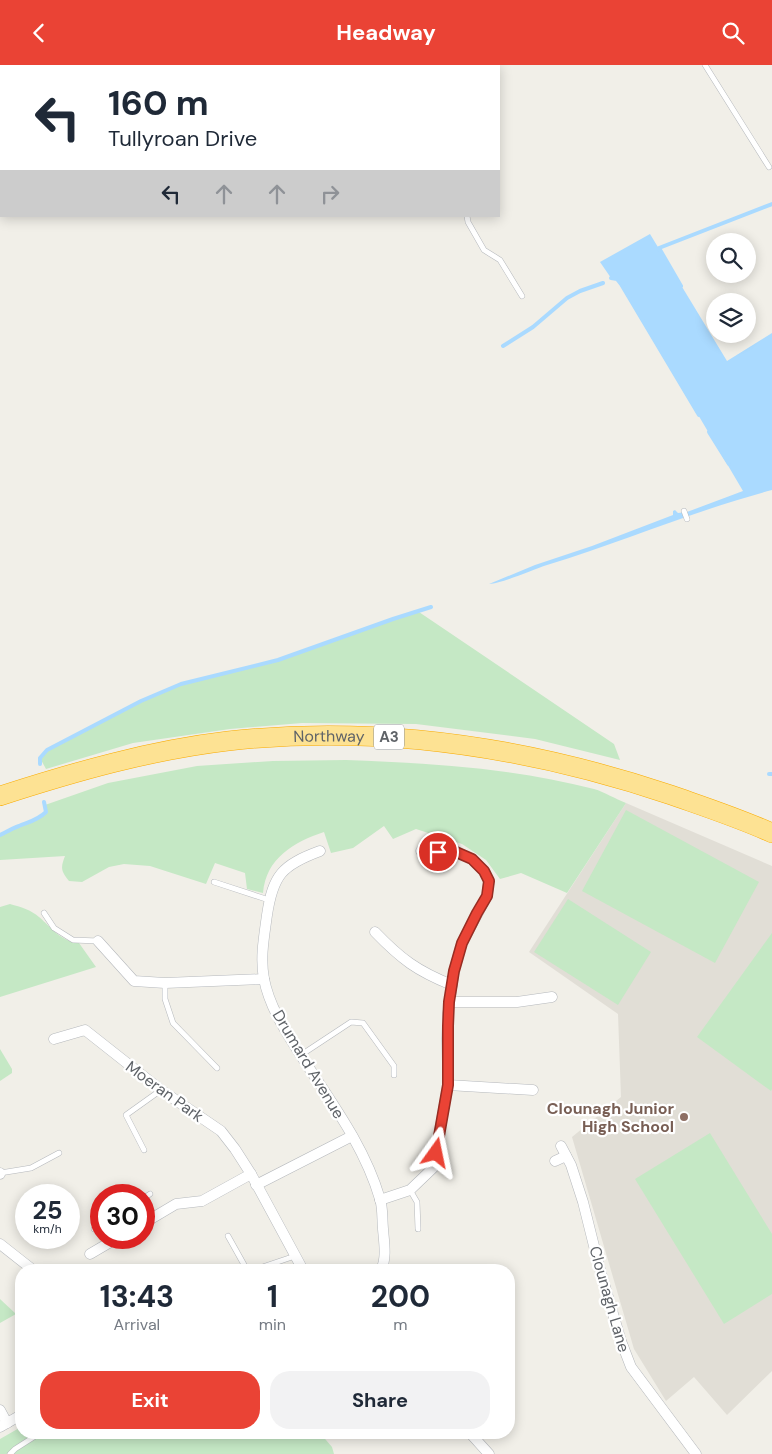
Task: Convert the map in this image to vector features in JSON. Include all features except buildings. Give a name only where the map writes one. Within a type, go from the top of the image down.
[{"type":"highway","name":"Northway","points":[[0,796],[114,763],[227,741],[298,736],[386,736],[504,751],[583,768],[737,818],[772,833]]},
{"type":"street","name":"Drumard Avenue","points":[[320,851],[302,857],[279,874],[269,900],[262,955],[264,979],[269,996],[282,1025],[352,1136],[366,1162],[380,1201],[384,1233],[383,1264]]},
{"type":"street","points":[[380,1201],[410,1190],[433,1167],[448,1085],[447,1039],[452,985],[462,943],[487,896],[489,881],[484,871],[472,859],[456,852],[421,851]]},
{"type":"street","points":[[375,932],[399,957],[427,975],[452,985]]},
{"type":"street","points":[[98,941],[134,981],[165,983],[264,979]]},
{"type":"street","points":[[449,1002],[517,1002],[552,997]]},
{"type":"street","name":"Moeran Park","points":[[54,1039],[85,1030],[161,1090],[221,1131],[251,1174],[300,1264]]},
{"type":"street","points":[[448,1085],[532,1090]]},
{"type":"street","points":[[256,1185],[352,1136]]},
{"type":"street","name":"Clounagh Lane","points":[[555,1161],[564,1151],[583,1202],[599,1266],[618,1331],[631,1367],[696,1454]]},
{"type":"street","points":[[155,1214],[176,1204],[202,1201],[251,1174]]},
{"type":"street","points":[[0,1244],[25,1264]]},
{"type":"street","points":[[90,1254],[98,1249]]},
{"type":"street","points":[[0,1411],[4,1425],[15,1419]]},
{"type":"street","points":[[474,1439],[483,1452]]},
{"type":"lane","points":[[705,65],[769,167]]},
{"type":"lane","points":[[467,217],[484,249],[500,260],[522,296]]},
{"type":"lane","points":[[684,511],[687,519]]},
{"type":"lane","points":[[214,882],[269,900]]},
{"type":"lane","points":[[44,913],[54,928],[73,940],[98,941]]},
{"type":"lane","points":[[165,983],[165,999],[173,1023],[217,1068]]},
{"type":"lane","points":[[301,1055],[351,1022],[363,1023],[394,1066],[394,1075]]},
{"type":"lane","points":[[144,1150],[126,1115],[161,1090]]},
{"type":"lane","points":[[0,1173],[31,1168],[59,1153]]},
{"type":"lane","points":[[410,1190],[417,1202],[418,1229]]},
{"type":"lane","points":[[228,1236],[244,1264]]},
{"type":"lane","points":[[270,1264],[295,1255]]},
{"type":"lane","points":[[10,1454],[31,1439]]},
{"type":"shaded area","name":"Clounagh Junior High School","points":[[626,803],[772,866],[772,1371],[727,1415],[694,1377],[666,1401],[634,1349],[572,1137],[621,1097],[618,1014],[529,952]]},
{"type":"green space","points":[[416,610],[614,744],[620,760],[535,739],[416,724],[302,723],[230,729],[133,743],[46,769],[40,758],[47,750],[141,701],[181,684],[278,660]]},
{"type":"green space","points":[[346,760],[440,765],[502,771],[594,789],[626,803],[567,893],[521,873],[500,879],[486,860],[462,844],[416,829],[393,839],[384,826],[353,848],[331,853],[324,832],[292,846],[283,853],[270,870],[265,881],[263,893],[247,889],[245,873],[215,863],[206,884],[150,866],[124,864],[109,867],[82,882],[69,881],[62,869],[65,856],[0,860],[0,835],[40,817],[46,812],[45,805],[108,783],[197,766],[273,761]]},
{"type":"green space","points":[[626,810],[759,882],[715,963],[582,891]]},
{"type":"green space","points":[[568,899],[651,952],[618,1005],[534,952]]},
{"type":"green space","points":[[10,904],[33,912],[61,937],[79,943],[96,967],[0,997],[0,907]]},
{"type":"green space","points":[[772,933],[772,1089],[771,1091],[697,1037]]},
{"type":"green space","points":[[0,1049],[12,1069],[12,1073],[0,1081]]},
{"type":"green space","points":[[710,1133],[772,1234],[772,1294],[724,1324],[635,1179]]},
{"type":"green space","points":[[0,1299],[15,1315],[0,1323]]},
{"type":"green space","points":[[15,1430],[15,1439],[325,1439],[332,1447],[334,1454],[0,1454],[0,1439]]},
{"type":"water","points":[[650,234],[706,326],[706,343],[716,343],[727,361],[772,333],[772,490],[715,507],[510,579],[489,584],[535,565],[592,546],[673,515],[675,510],[678,513],[687,512],[743,491],[621,284],[617,279],[611,278],[600,262]]},
{"type":"waterway","points":[[681,286],[659,248],[772,204]]},
{"type":"waterway","points":[[611,278],[617,279],[621,284],[699,415]]},
{"type":"waterway","points":[[503,346],[533,327],[567,298],[603,283]]},
{"type":"waterway","points":[[709,432],[729,464]]},
{"type":"waterway","points":[[40,764],[40,758],[47,750],[141,701],[181,684],[278,660],[431,607]]},
{"type":"waterway","points":[[0,835],[43,815],[46,812],[44,802]]},
{"type":"place","name":"Clounagh Junior High School","points":[[684,1117]]},
{"type":"route","points":[[436,1153],[448,1085],[447,1039],[449,1002],[454,971],[462,943],[487,896],[489,881],[484,871],[472,859],[456,852],[438,852]]}]
